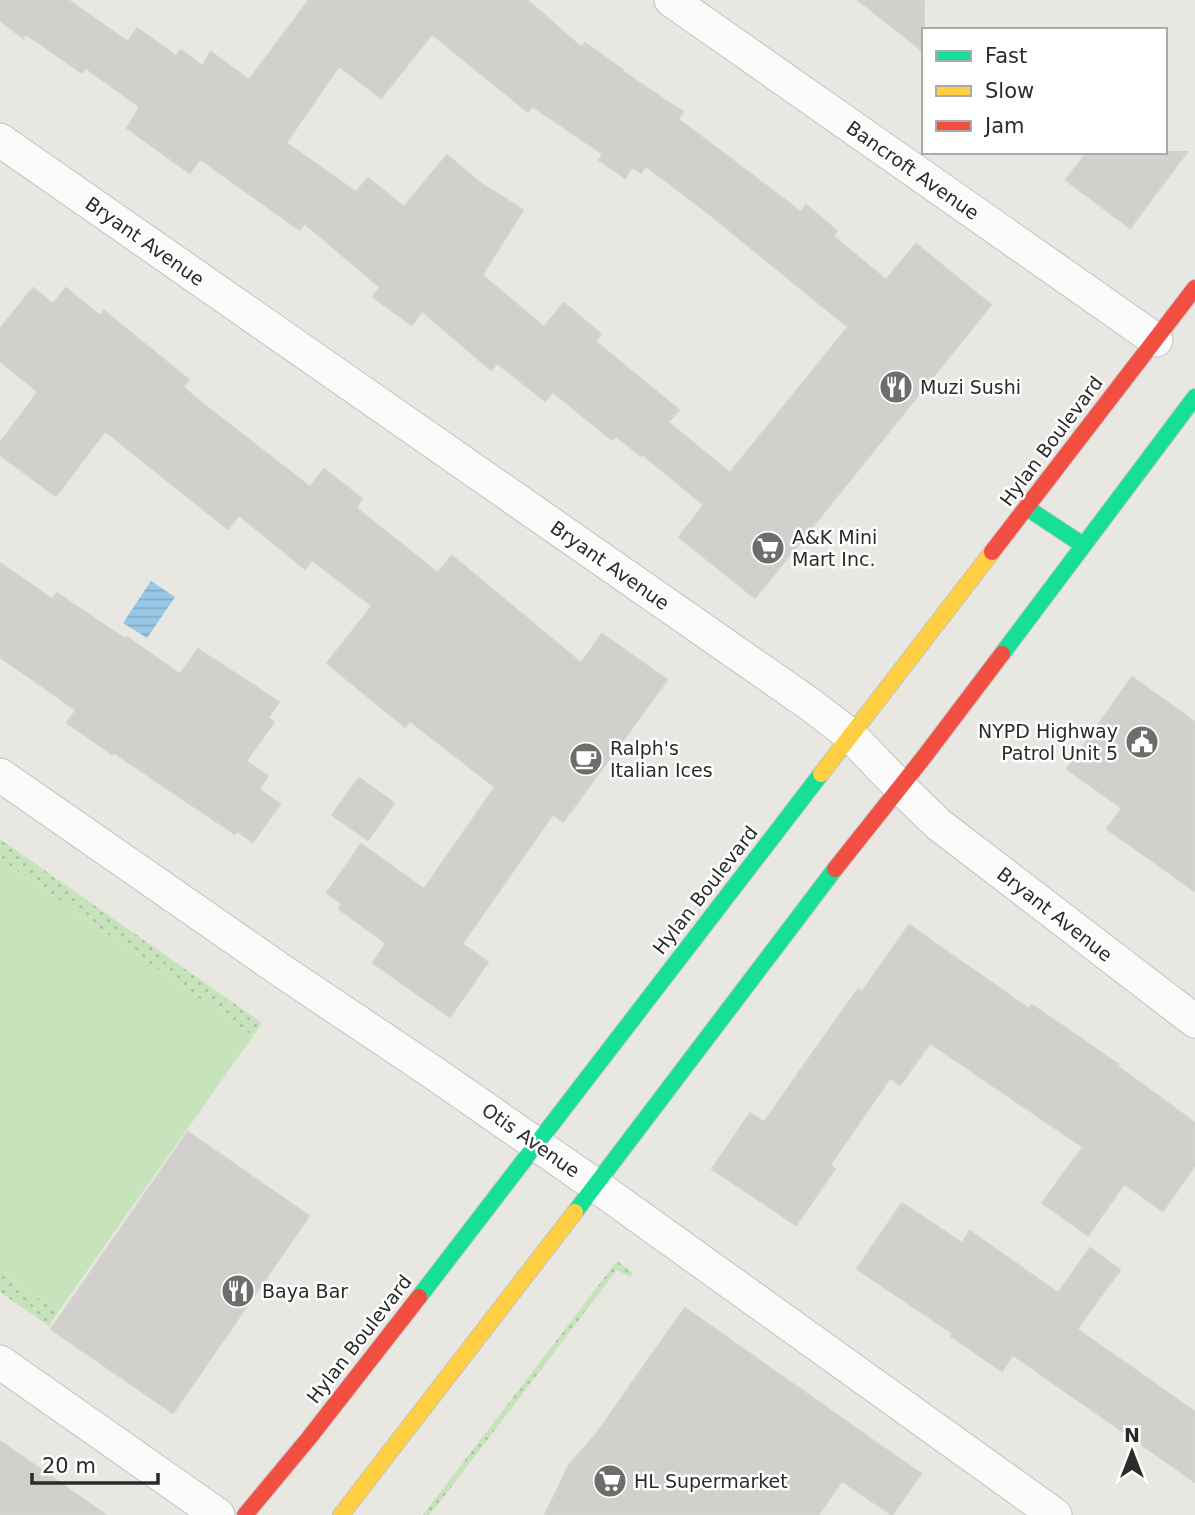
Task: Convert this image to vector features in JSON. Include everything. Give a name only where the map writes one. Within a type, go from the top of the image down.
[{"type":"main road","name":"Hylan Boulevard","points":[[245,1515],[310,1438],[1195,288]]},
{"type":"main road","points":[[341,1515],[899,786],[924,757],[1195,397]]},
{"type":"main road","points":[[1027,508],[1083,545]]},
{"type":"street","name":"Bancroft Avenue","points":[[671,0],[1156,340]]},
{"type":"street","name":"Bryant Avenue","points":[[0,140],[811,705],[850,735],[938,824],[1195,1021]]},
{"type":"street","name":"Otis Avenue","points":[[0,775],[291,978],[536,1143],[1055,1515]]},
{"type":"street","points":[[0,1362],[218,1515]]},
{"type":"green space","points":[[0,839],[262,1023],[253,1036],[0,859]]},
{"type":"green space","points":[[0,859],[253,1036],[58,1312],[0,1271]]},
{"type":"green space","points":[[617,1261],[633,1273],[630,1277],[617,1270],[436,1507],[429,1515],[423,1515]]},
{"type":"green space","points":[[0,1271],[58,1312],[49,1326],[0,1292]]},
{"type":"water","points":[[151,581],[175,597],[147,638],[123,623]]},
{"type":"building","points":[[0,0],[68,0],[128,42],[137,28],[176,56],[181,50],[202,66],[211,52],[249,80],[309,0],[527,0],[582,48],[585,43],[683,112],[678,119],[801,212],[806,205],[837,231],[833,236],[886,280],[916,244],[991,305],[755,598],[679,537],[704,505],[642,454],[641,456],[616,436],[612,440],[553,392],[545,401],[497,363],[491,370],[422,311],[412,325],[373,297],[380,287],[304,223],[300,230],[200,159],[190,173],[127,128],[140,107],[86,68],[82,73],[26,34],[23,38],[0,20]],"holes":[[[432,34],[528,112],[532,106],[603,154],[599,160],[625,178],[632,167],[641,173],[646,166],[848,327],[730,473],[668,422],[679,410],[595,341],[601,334],[564,303],[544,327],[482,275],[523,210],[479,182],[447,155],[404,207],[368,178],[356,192],[286,143],[339,66],[381,98]]]},
{"type":"building","points":[[858,0],[924,0],[922,50]]},
{"type":"building","points":[[1187,152],[1130,228],[1066,180],[1086,154]]},
{"type":"building","points":[[33,288],[53,304],[66,288],[100,316],[104,311],[189,380],[183,387],[310,487],[324,469],[362,499],[356,508],[438,573],[452,556],[581,663],[602,634],[667,680],[563,822],[553,814],[462,944],[488,962],[450,1017],[373,963],[386,943],[339,909],[342,904],[327,893],[361,844],[424,889],[495,787],[410,721],[405,727],[327,663],[372,606],[312,560],[305,569],[239,515],[228,529],[105,431],[56,496],[0,455],[0,443],[38,392],[0,361],[0,329]]},
{"type":"building","points":[[0,563],[52,599],[57,593],[180,674],[198,649],[279,702],[268,718],[274,722],[246,761],[268,776],[259,789],[280,804],[253,842],[237,831],[235,834],[67,723],[76,710],[0,657]]},
{"type":"building","points":[[1132,677],[1195,722],[1195,891],[1107,829],[1122,808],[1067,769]]},
{"type":"building","points":[[359,778],[394,803],[368,840],[332,815]]},
{"type":"building","points":[[909,925],[1029,1009],[1032,1005],[1118,1064],[1116,1065],[1195,1123],[1195,1165],[1163,1211],[1124,1184],[1088,1235],[1042,1203],[1083,1147],[930,1043],[900,1085],[890,1078],[830,1165],[835,1169],[796,1225],[712,1169],[750,1113],[764,1122],[858,989],[862,992]]},
{"type":"building","points":[[188,1132],[309,1216],[173,1413],[51,1329]]},
{"type":"building","points":[[902,1203],[962,1243],[970,1231],[1058,1293],[1090,1248],[1120,1270],[1077,1329],[1195,1412],[1195,1482],[1013,1355],[1002,1371],[951,1336],[952,1333],[857,1269]]},
{"type":"building","points":[[685,1308],[921,1474],[892,1515],[842,1481],[818,1515],[545,1515],[569,1465],[594,1437]]},
{"type":"building","points":[[0,1441],[106,1515],[0,1515]]},
{"type":"traffic: fast","points":[[1002,654],[1195,397]]},
{"type":"traffic: fast","points":[[1027,508],[1083,545]]},
{"type":"traffic: fast","points":[[419,1297],[821,774]]},
{"type":"traffic: fast","points":[[575,1212],[835,869]]},
{"type":"traffic: slow","points":[[821,774],[992,552]]},
{"type":"traffic: slow","points":[[341,1515],[575,1212]]},
{"type":"traffic: jam","points":[[992,552],[1195,288]]},
{"type":"traffic: jam","points":[[835,869],[1002,654]]},
{"type":"traffic: jam","points":[[245,1515],[419,1297]]},
{"type":"place","name":"Muzi Sushi","points":[[896,387]]},
{"type":"place","name":"A&K Mini Mart Inc.","points":[[768,548]]},
{"type":"place","name":"NYPD Highway Patrol Unit 5","points":[[1142,742]]},
{"type":"place","name":"Ralph's Italian Ices","points":[[586,759]]},
{"type":"place","name":"Baya Bar","points":[[238,1291]]},
{"type":"place","name":"HL Supermarket","points":[[610,1481]]}]
